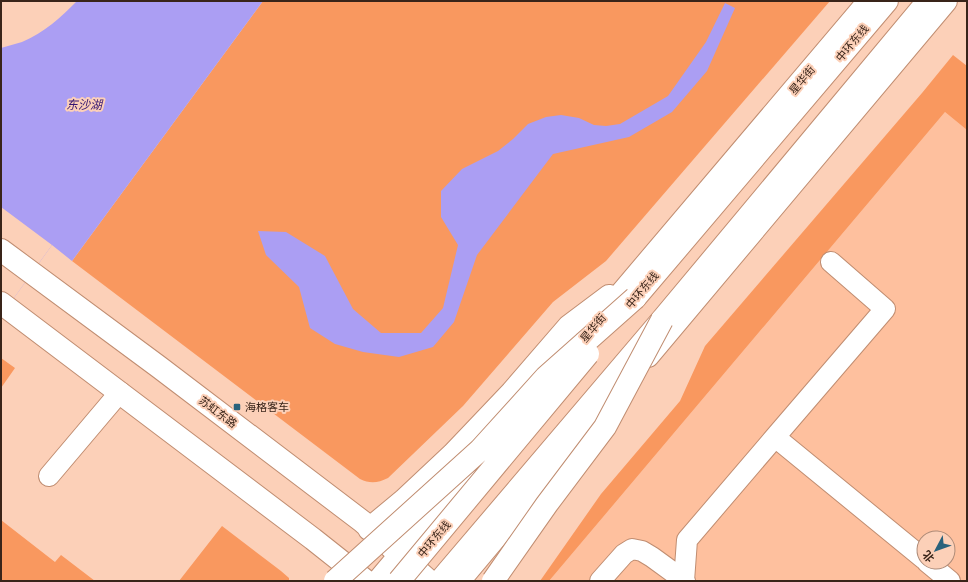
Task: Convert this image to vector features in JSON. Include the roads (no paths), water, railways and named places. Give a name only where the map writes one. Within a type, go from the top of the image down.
[{"type":"main road","name":"星华街","points":[[378,581],[869,1]]},
{"type":"main road","name":"中环东线","points":[[399,581],[635,298],[888,1]]},
{"type":"main road","points":[[440,581],[662,320],[928,1]]},
{"type":"main road","points":[[459,581],[946,1]]},
{"type":"main road","name":"苏虹东路","points":[[1,250],[363,522],[369,529],[429,581]]},
{"type":"main road","points":[[369,529],[404,500],[453,454],[512,392],[569,326],[639,274]]},
{"type":"main road","points":[[335,581],[480,450],[546,377],[635,298]]},
{"type":"main road","points":[[4,305],[313,539],[366,581]]},
{"type":"main road","points":[[494,581],[547,504],[605,427],[662,320]]},
{"type":"lane","points":[[684,581],[687,540],[886,309],[831,262]]},
{"type":"lane","points":[[49,476],[120,392]]},
{"type":"lane","points":[[775,437],[916,552]]},
{"type":"lane","points":[[600,581],[624,554],[632,549],[642,551],[652,556],[684,581]]},
{"type":"lane","points":[[937,570],[950,581]]},
{"type":"water","name":"东沙湖","points":[[77,1],[263,1],[72,261],[52,245],[1,316],[1,48],[22,42],[38,34],[58,19]]},
{"type":"water","points":[[725,3],[735,8],[707,71],[672,112],[629,137],[553,154],[477,255],[454,322],[433,347],[399,357],[363,352],[335,344],[310,328],[299,287],[266,255],[258,231],[286,232],[325,256],[353,309],[381,333],[421,333],[443,308],[458,245],[441,217],[441,191],[462,169],[498,151],[528,124],[546,117],[561,115],[579,118],[594,125],[606,126],[620,124],[668,96],[706,42]]},
{"type":"place","name":"海格客车","points":[[237,407]]}]
